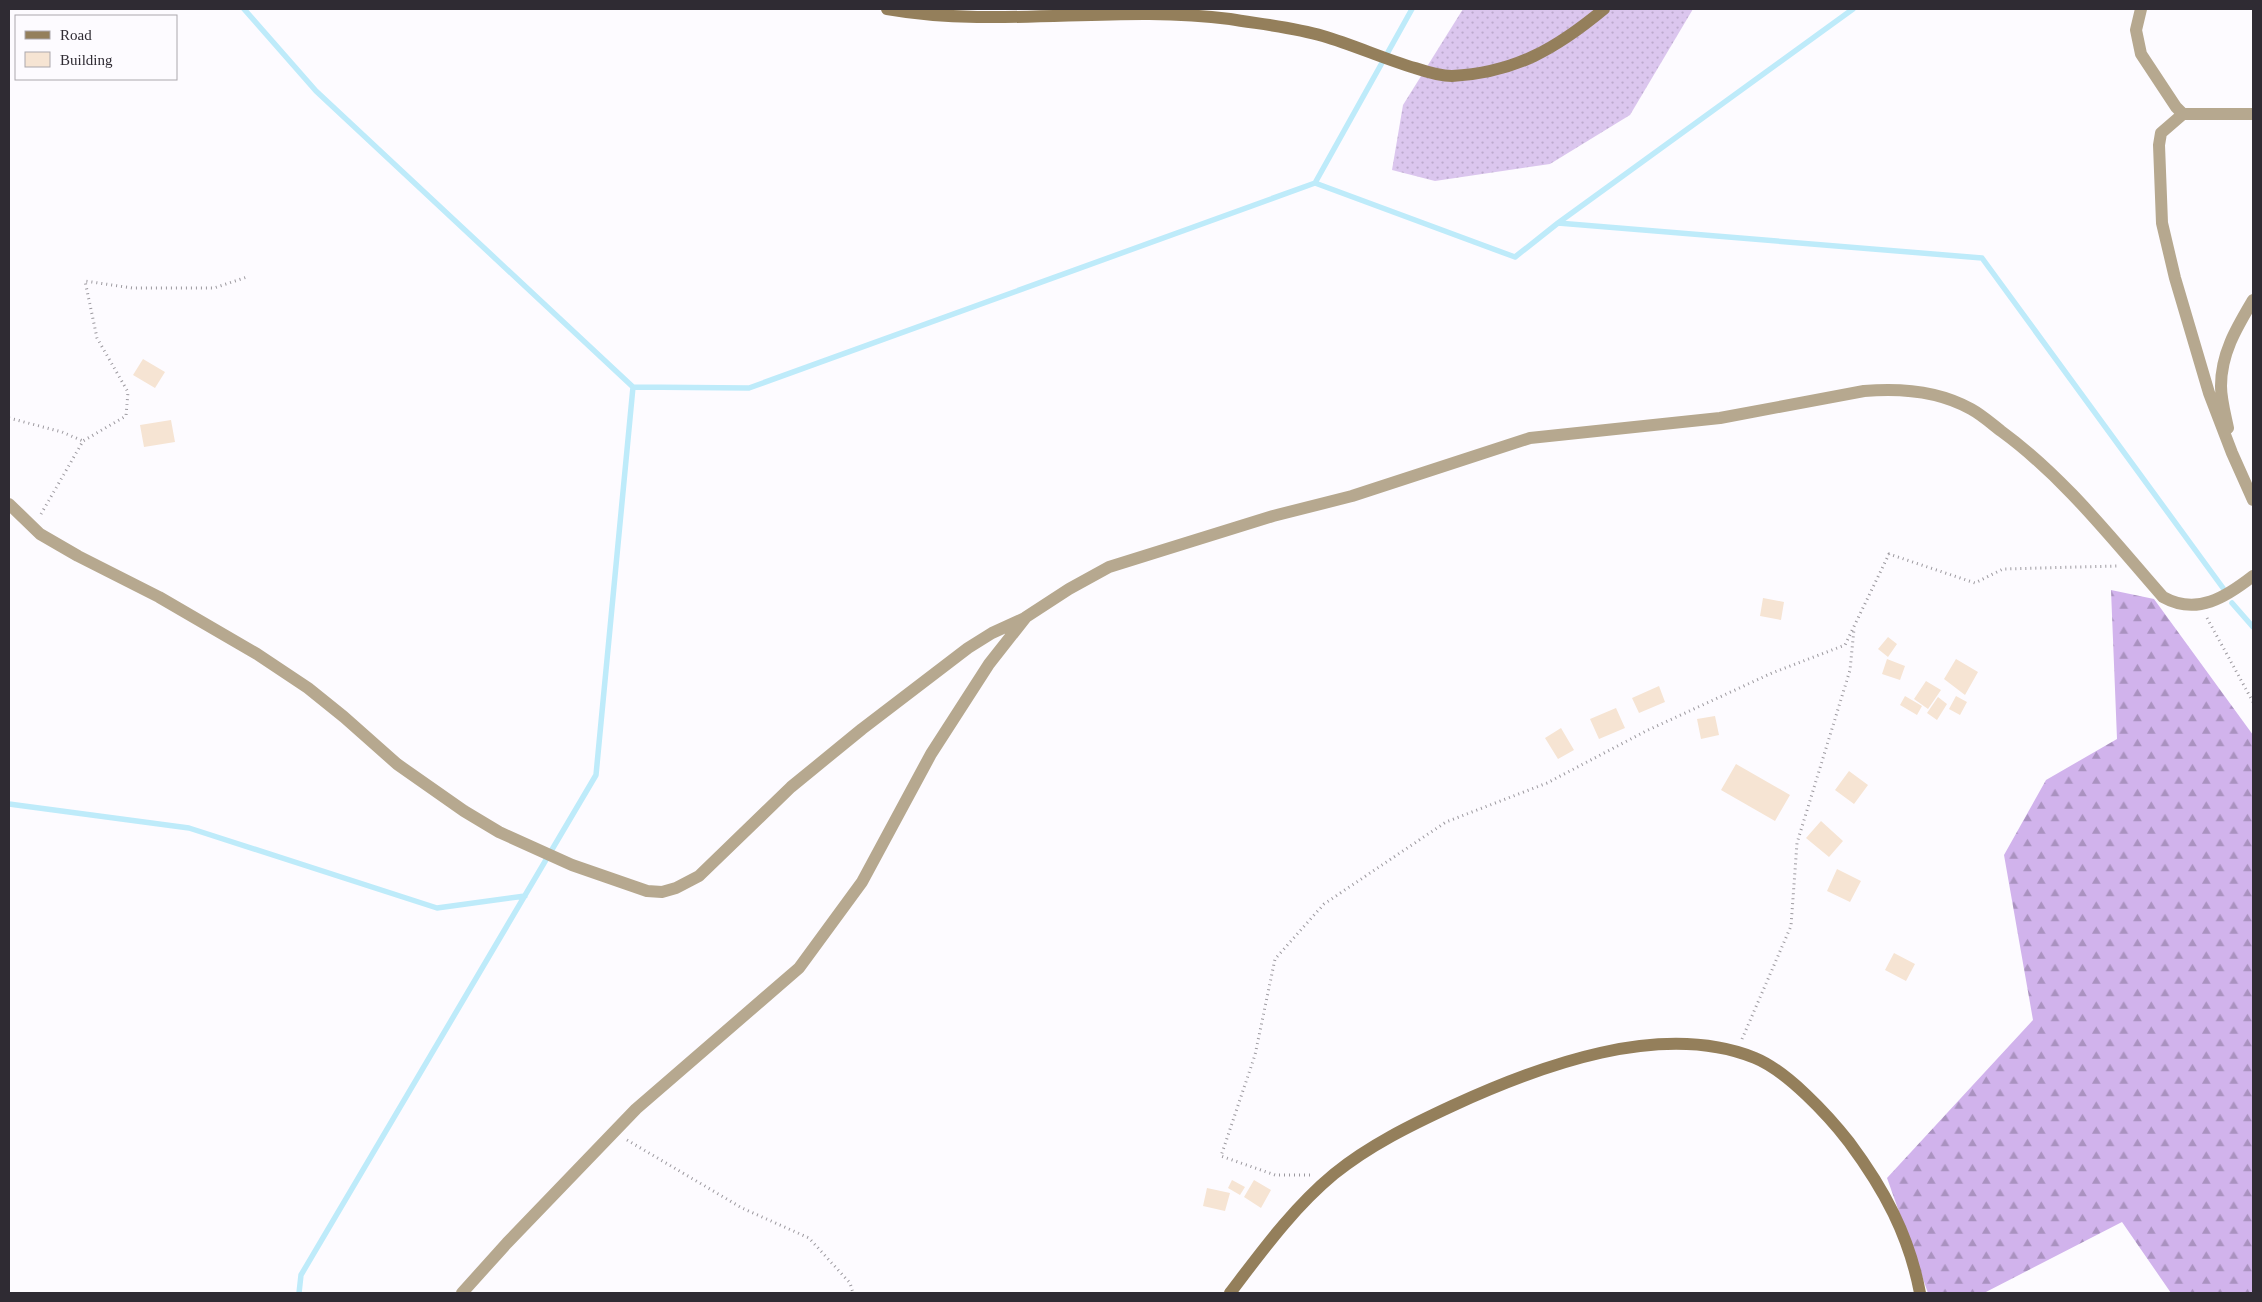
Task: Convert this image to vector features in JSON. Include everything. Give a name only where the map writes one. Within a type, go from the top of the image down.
[{"type":"main road","points":[[887,9],[914,14],[964,16],[1156,13],[1228,19],[1322,35],[1382,58],[1434,74],[1450,76],[1492,72],[1510,66],[1572,36],[1604,9]]},
{"type":"main road","points":[[1230,1293],[1287,1218],[1333,1175],[1360,1154],[1414,1124],[1526,1074],[1579,1057],[1621,1049],[1676,1044],[1721,1046],[1757,1058],[1788,1080],[1831,1119],[1866,1166],[1889,1202],[1907,1244],[1920,1293]]},
{"type":"street","points":[[2141,9],[2136,30],[2141,54],[2176,108],[2184,114],[2253,114]]},
{"type":"street","points":[[2184,114],[2166,128],[2160,138],[2162,223],[2175,278],[2201,369],[2232,453],[2253,500]]},
{"type":"street","points":[[2232,453],[2221,387],[2224,360],[2239,321],[2253,300]]},
{"type":"street","points":[[9,504],[40,534],[78,556],[159,597],[257,654],[308,688],[344,717],[396,764],[464,811],[499,832],[572,865],[646,890],[662,892],[676,888],[699,876],[791,787],[862,729],[968,648],[992,633],[1026,617],[1069,589],[1109,568],[1273,516],[1361,493],[1530,438],[1720,418],[1856,392],[1884,389],[1905,390],[1938,397],[1970,408],[2042,464],[2136,565],[2163,597],[2175,604],[2188,606],[2229,595],[2253,576]]},
{"type":"street","points":[[462,1293],[613,1132],[703,1050],[800,968],[862,882],[931,754],[968,696],[989,664],[1026,617]]},
{"type":"path","points":[[34,528],[83,441],[126,416],[128,392],[97,338],[85,281],[132,288],[214,288],[246,277]]},
{"type":"path","points":[[9,418],[62,432],[83,441]]},
{"type":"path","points":[[1333,1175],[1275,1175],[1221,1156],[1255,1055],[1275,959],[1324,904],[1446,822],[1547,783],[1655,727],[1772,673],[1845,645],[1889,554],[1975,583],[2003,569],[2136,565]]},
{"type":"path","points":[[2200,604],[2253,702]]},
{"type":"path","points":[[1737,1051],[1791,926],[1797,843],[1850,670],[1854,627]]},
{"type":"path","points":[[613,1132],[742,1208],[809,1238],[850,1283],[853,1293]]},
{"type":"shaded area","points":[[1463,9],[1693,9],[1630,115],[1550,164],[1435,181],[1392,170],[1403,105]]},
{"type":"green space","points":[[2111,590],[2154,599],[2253,735],[2253,1293],[2171,1293],[2122,1222],[1984,1293],[1928,1293],[1887,1178],[2033,1020],[2004,855],[2046,780],[2117,739]]},
{"type":"building","points":[[143,359],[165,372],[155,388],[133,375]]},
{"type":"building","points":[[171,420],[175,442],[144,447],[140,425]]},
{"type":"building","points":[[1763,598],[1784,602],[1781,620],[1760,616]]},
{"type":"building","points":[[1888,637],[1897,644],[1888,657],[1878,649]]},
{"type":"building","points":[[1887,659],[1905,666],[1900,680],[1882,674]]},
{"type":"building","points":[[1956,659],[1978,672],[1965,695],[1944,679]]},
{"type":"building","points":[[1926,681],[1941,690],[1928,709],[1914,699]]},
{"type":"building","points":[[1659,686],[1665,702],[1639,713],[1632,698]]},
{"type":"building","points":[[1905,696],[1922,706],[1917,715],[1900,705]]},
{"type":"building","points":[[1956,696],[1967,702],[1960,715],[1949,709]]},
{"type":"building","points":[[1938,697],[1947,704],[1937,720],[1927,713]]},
{"type":"building","points":[[1616,708],[1625,728],[1599,739],[1590,719]]},
{"type":"building","points":[[1715,716],[1719,735],[1701,739],[1697,719]]},
{"type":"building","points":[[1561,728],[1574,750],[1558,759],[1545,738]]},
{"type":"building","points":[[1736,764],[1790,795],[1775,821],[1721,790]]},
{"type":"building","points":[[1849,771],[1868,785],[1854,804],[1835,790]]},
{"type":"building","points":[[1821,821],[1843,841],[1829,857],[1806,838]]},
{"type":"building","points":[[1837,869],[1861,881],[1850,902],[1827,891]]},
{"type":"building","points":[[1894,953],[1915,964],[1906,981],[1885,970]]},
{"type":"building","points":[[1232,1180],[1245,1187],[1240,1195],[1228,1188]]},
{"type":"building","points":[[1254,1180],[1271,1190],[1261,1208],[1244,1197]]},
{"type":"building","points":[[1207,1188],[1230,1193],[1225,1211],[1203,1206]]},
{"type":"waterway","points":[[244,9],[316,91],[633,387],[749,388],[1315,183],[1515,257],[1558,223],[1853,9]]},
{"type":"waterway","points":[[1315,183],[1412,9]]},
{"type":"waterway","points":[[1558,223],[1982,258],[2223,588]]},
{"type":"waterway","points":[[299,1293],[301,1275],[596,775],[633,387]]},
{"type":"waterway","points":[[2232,603],[2253,627]]},
{"type":"waterway","points":[[9,804],[189,828],[437,908],[525,896]]}]
